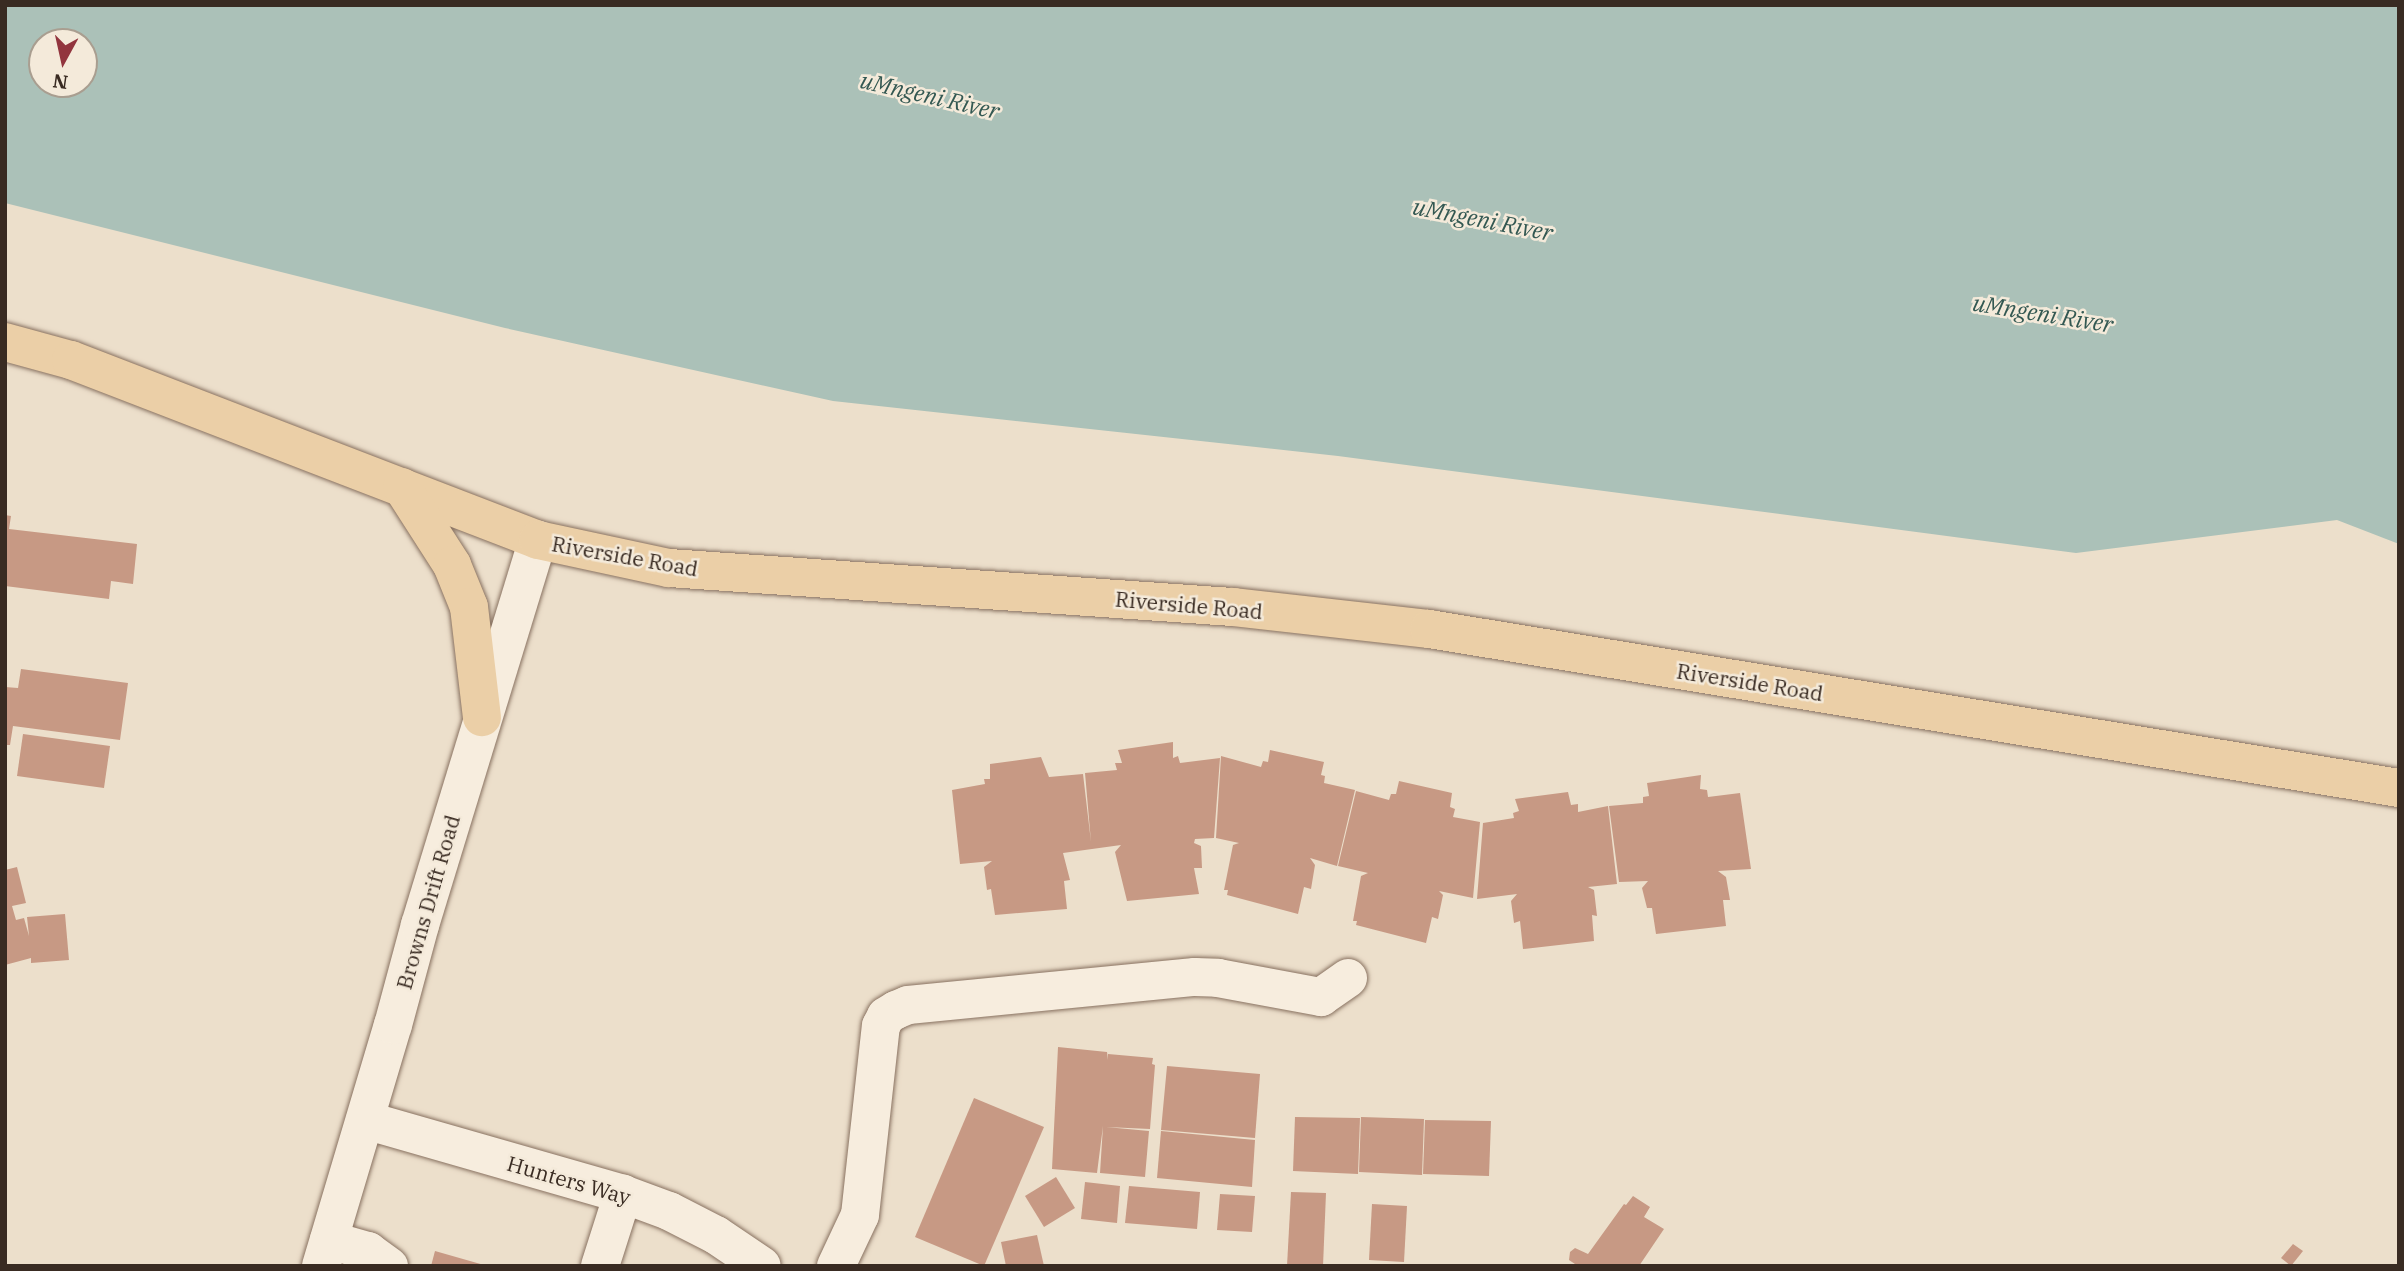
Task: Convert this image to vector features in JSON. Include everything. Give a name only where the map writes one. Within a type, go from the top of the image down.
[{"type":"main road","name":"Riverside Road","points":[[5,342],[71,360],[538,540],[669,568],[1233,607],[1429,629],[2399,788]]},
{"type":"main road","points":[[402,486],[452,565],[469,607],[482,717]]},
{"type":"street","name":"Browns Drift Road","points":[[325,1253],[482,717],[538,540]]},
{"type":"street","points":[[836,1266],[860,1215],[881,1026],[886,1016],[895,1010],[922,1004],[1195,977],[1321,997],[1348,978]]},
{"type":"street","name":"Hunters Way","points":[[365,1121],[623,1194],[669,1211],[716,1235],[762,1266]]},
{"type":"street","points":[[600,1266],[623,1194]]},
{"type":"street","points":[[325,1253],[368,1251],[389,1266]]},
{"type":"water","name":"uMngeni River","points":[[5,5],[2399,5],[2399,544],[2337,520],[2076,553],[1338,456],[833,401],[505,328],[5,203]]},
{"type":"building","points":[[5,515],[11,516],[9,529],[137,544],[133,584],[111,581],[109,599],[5,586]]},
{"type":"building","points":[[21,669],[128,683],[120,740],[13,726],[10,745],[5,745],[5,687],[18,688]]},
{"type":"building","points":[[23,734],[110,746],[104,788],[17,776]]},
{"type":"building","points":[[1173,742],[1173,758],[1178,756],[1180,763],[1220,758],[1214,838],[1195,839],[1194,843],[1201,846],[1202,868],[1194,868],[1199,894],[1127,901],[1115,852],[1121,845],[1063,853],[1070,880],[1064,881],[1067,909],[995,915],[991,889],[987,890],[984,867],[992,861],[960,864],[952,790],[985,784],[984,779],[990,779],[990,764],[1041,757],[1049,777],[1083,774],[1091,842],[1085,773],[1117,770],[1115,763],[1122,763],[1118,750]]},
{"type":"building","points":[[1270,750],[1324,762],[1321,775],[1325,776],[1324,783],[1355,790],[1337,866],[1310,858],[1315,865],[1311,889],[1304,887],[1298,914],[1227,895],[1228,890],[1224,890],[1233,845],[1239,843],[1216,838],[1221,756],[1261,767],[1263,761],[1268,762]]},
{"type":"building","points":[[1701,775],[1700,789],[1707,790],[1708,797],[1740,793],[1751,869],[1718,871],[1726,877],[1730,900],[1723,900],[1726,926],[1656,934],[1652,908],[1647,908],[1642,888],[1648,881],[1619,882],[1609,806],[1643,803],[1643,797],[1649,796],[1647,783]]},
{"type":"building","points":[[1399,781],[1452,793],[1450,807],[1455,809],[1453,817],[1480,822],[1473,898],[1439,891],[1443,895],[1438,919],[1432,917],[1426,943],[1356,925],[1357,921],[1353,921],[1361,876],[1368,873],[1338,866],[1356,791],[1389,800],[1391,794],[1396,794]]},
{"type":"building","points":[[1568,792],[1571,805],[1578,804],[1578,812],[1608,806],[1617,884],[1588,887],[1594,890],[1597,916],[1592,915],[1594,941],[1523,949],[1520,921],[1514,923],[1511,901],[1517,894],[1477,899],[1483,823],[1514,818],[1513,813],[1519,811],[1515,799]]},
{"type":"building","points":[[17,867],[26,903],[12,906],[16,920],[24,918],[29,936],[27,917],[65,914],[69,960],[31,963],[31,958],[5,965],[5,870]]},
{"type":"building","points":[[1058,1047],[1107,1052],[1108,1060],[1108,1054],[1153,1058],[1152,1064],[1155,1065],[1150,1129],[1106,1127],[1149,1131],[1145,1177],[1100,1173],[1103,1126],[1097,1173],[1052,1169]]},
{"type":"building","points":[[1167,1066],[1260,1074],[1255,1138],[1161,1130]]},
{"type":"building","points":[[974,1098],[1044,1127],[984,1266],[915,1237]]},
{"type":"building","points":[[1295,1117],[1360,1118],[1358,1174],[1293,1171]]},
{"type":"building","points":[[1361,1117],[1424,1119],[1422,1175],[1359,1172]]},
{"type":"building","points":[[1425,1120],[1491,1121],[1489,1176],[1423,1174]]},
{"type":"building","points":[[1161,1131],[1255,1140],[1252,1187],[1157,1178]]},
{"type":"building","points":[[1056,1177],[1075,1208],[1044,1227],[1025,1196]]},
{"type":"building","points":[[1085,1182],[1120,1186],[1117,1223],[1081,1219]]},
{"type":"building","points":[[1129,1186],[1200,1192],[1197,1229],[1125,1223]]},
{"type":"building","points":[[1291,1192],[1326,1193],[1323,1266],[1287,1266]]},
{"type":"building","points":[[1220,1194],[1255,1196],[1252,1232],[1217,1230]]},
{"type":"building","points":[[1633,1196],[1650,1207],[1644,1217],[1664,1229],[1639,1266],[1578,1266],[1569,1260],[1570,1252],[1575,1248],[1588,1254],[1624,1204]]},
{"type":"building","points":[[1372,1204],[1407,1206],[1404,1262],[1369,1260]]},
{"type":"building","points":[[1037,1235],[1044,1266],[1006,1266],[1001,1242]]},
{"type":"building","points":[[2293,1244],[2303,1251],[2291,1266],[2281,1258]]},
{"type":"building","points":[[435,1251],[484,1265],[484,1266],[431,1266]]}]
